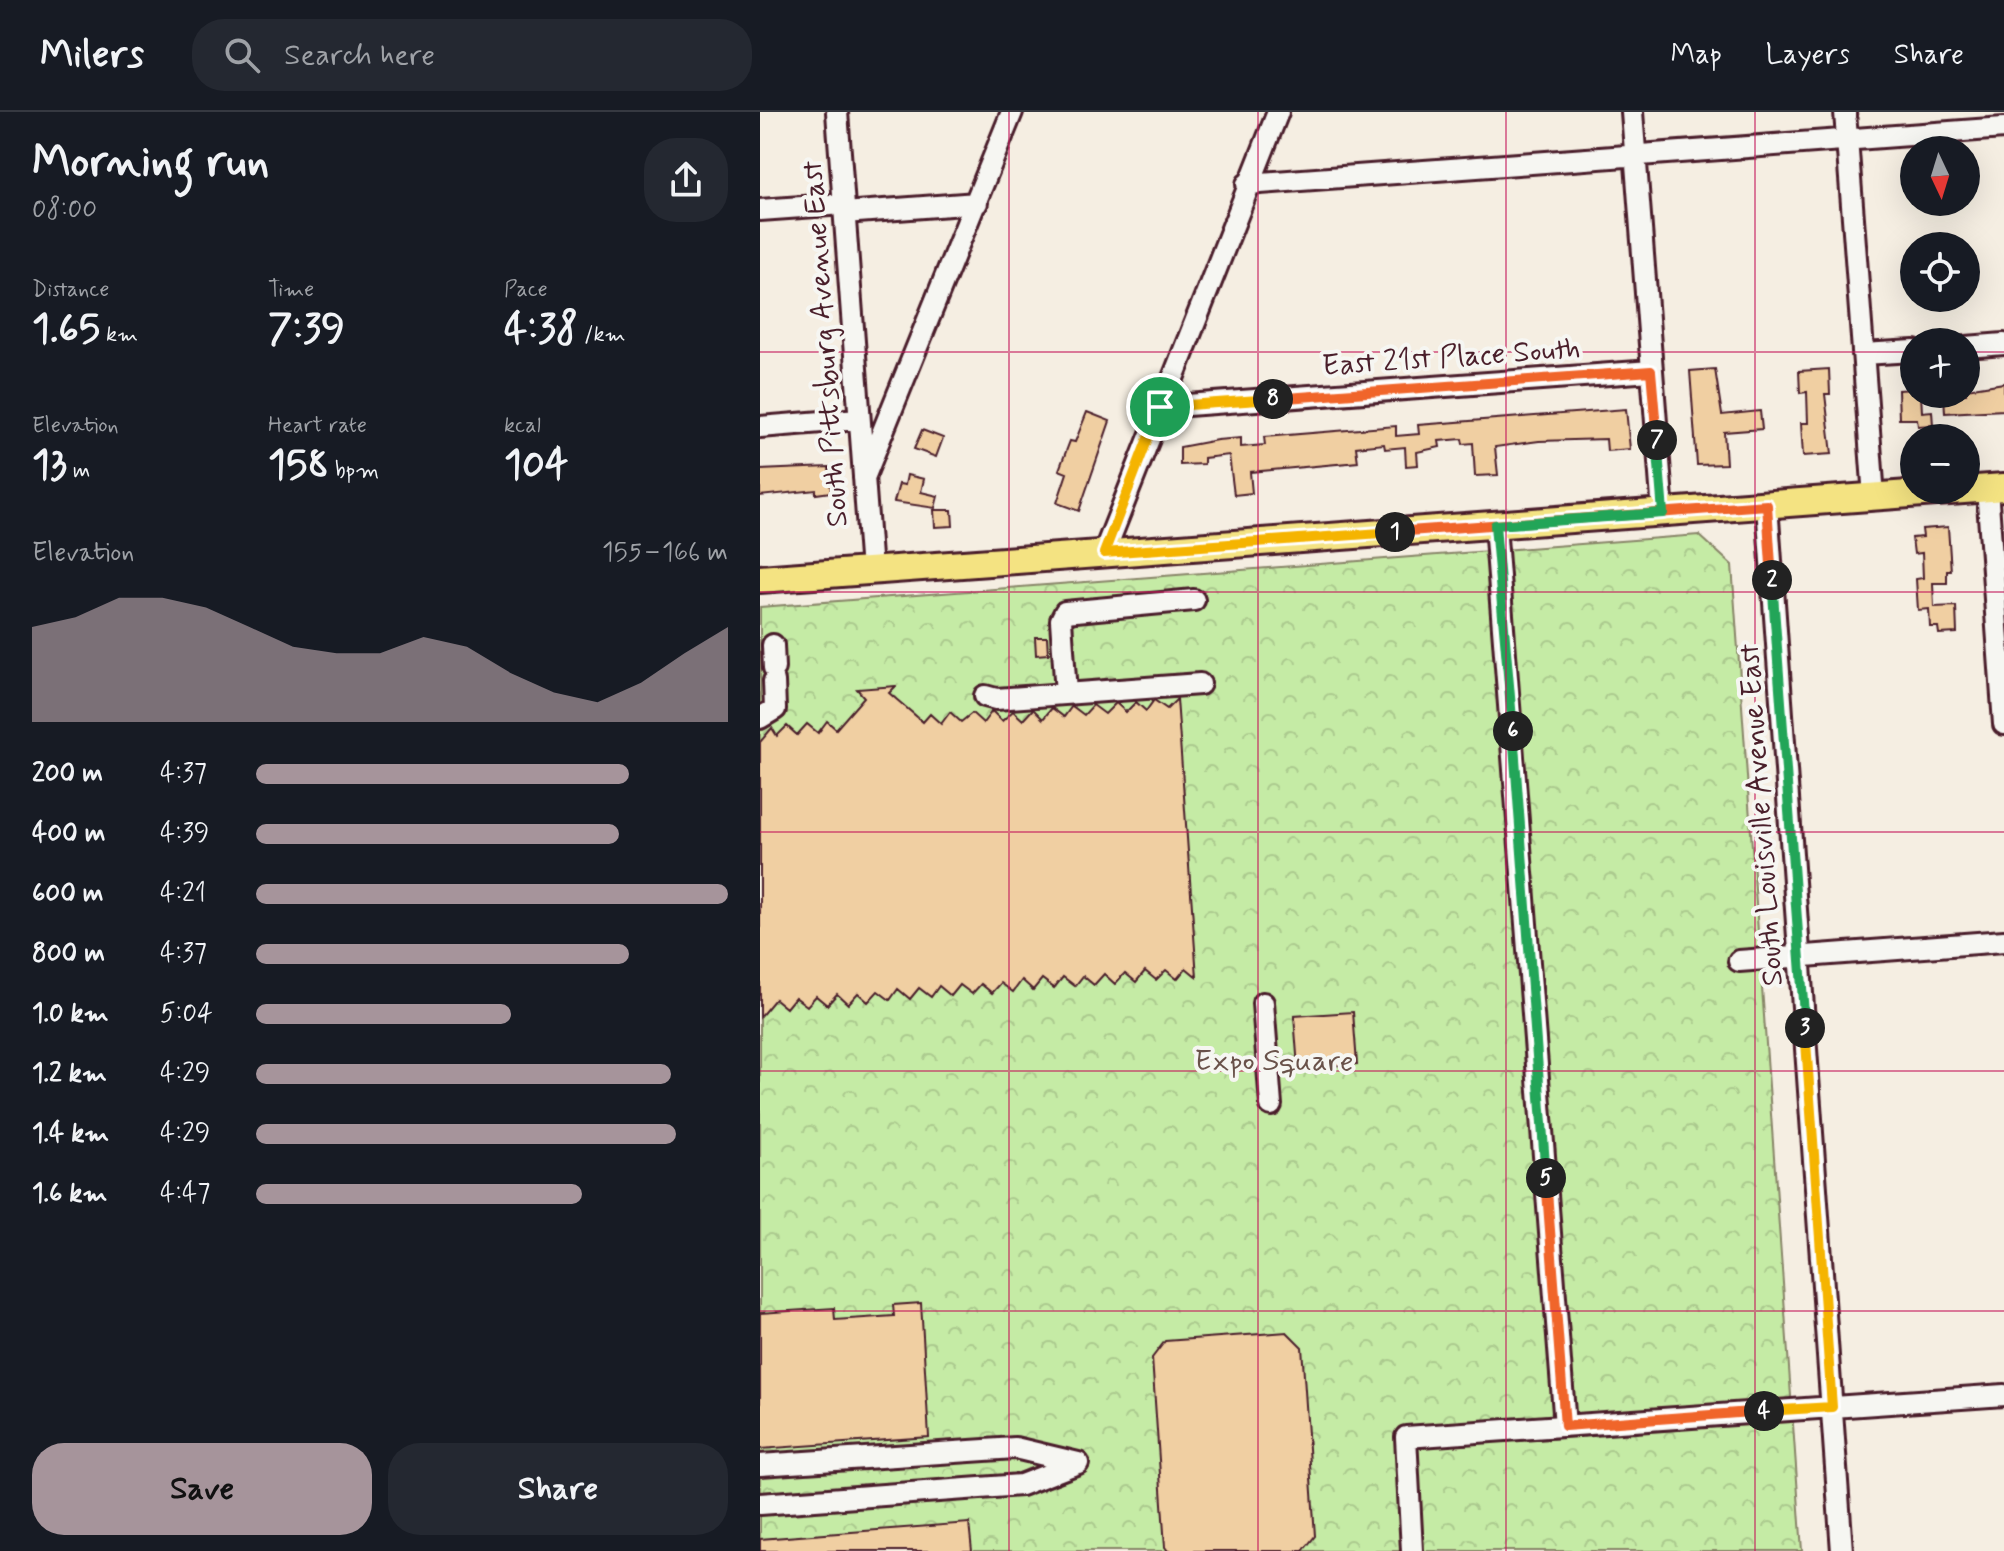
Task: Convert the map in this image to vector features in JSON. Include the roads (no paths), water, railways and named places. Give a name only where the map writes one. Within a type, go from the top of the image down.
[{"type":"main road","points":[[760,579],[1996,488]]},
{"type":"street","name":"South Pittsburg Avenue East","points":[[837,112],[871,571]]},
{"type":"street","points":[[863,482],[1012,112]]},
{"type":"street","points":[[1104,553],[1247,184],[1278,112]]},
{"type":"street","points":[[1632,112],[1663,513]]},
{"type":"street","points":[[1845,112],[1874,497]]},
{"type":"street","points":[[1247,184],[2004,128]]},
{"type":"street","points":[[760,210],[977,203]]},
{"type":"street","points":[[1980,346],[2004,344]]},
{"type":"street","points":[[1863,354],[1900,352]]},
{"type":"street","name":"East 21st Place South","points":[[1160,407],[1651,371]]},
{"type":"street","points":[[760,427],[859,419]]},
{"type":"street","points":[[1996,488],[2004,724]]},
{"type":"street","name":"South Louisville Avenue East","points":[[1767,505],[1842,1551]]},
{"type":"street","points":[[1495,525],[1565,1426]]},
{"type":"street","points":[[1066,694],[1061,620],[1065,612],[1194,600]]},
{"type":"street","points":[[760,718],[775,709],[773,645]]},
{"type":"street","points":[[985,696],[996,699],[1200,684]]},
{"type":"street","points":[[1739,961],[2004,941]]},
{"type":"street","points":[[1263,1003],[1271,1105]]},
{"type":"street","points":[[1412,1551],[1406,1437],[2004,1395]]},
{"type":"street","points":[[760,1465],[1015,1448],[1078,1463],[1021,1485],[760,1504]]},
{"type":"park label","name":"Expo Square","points":[[1274,1060]]}]
